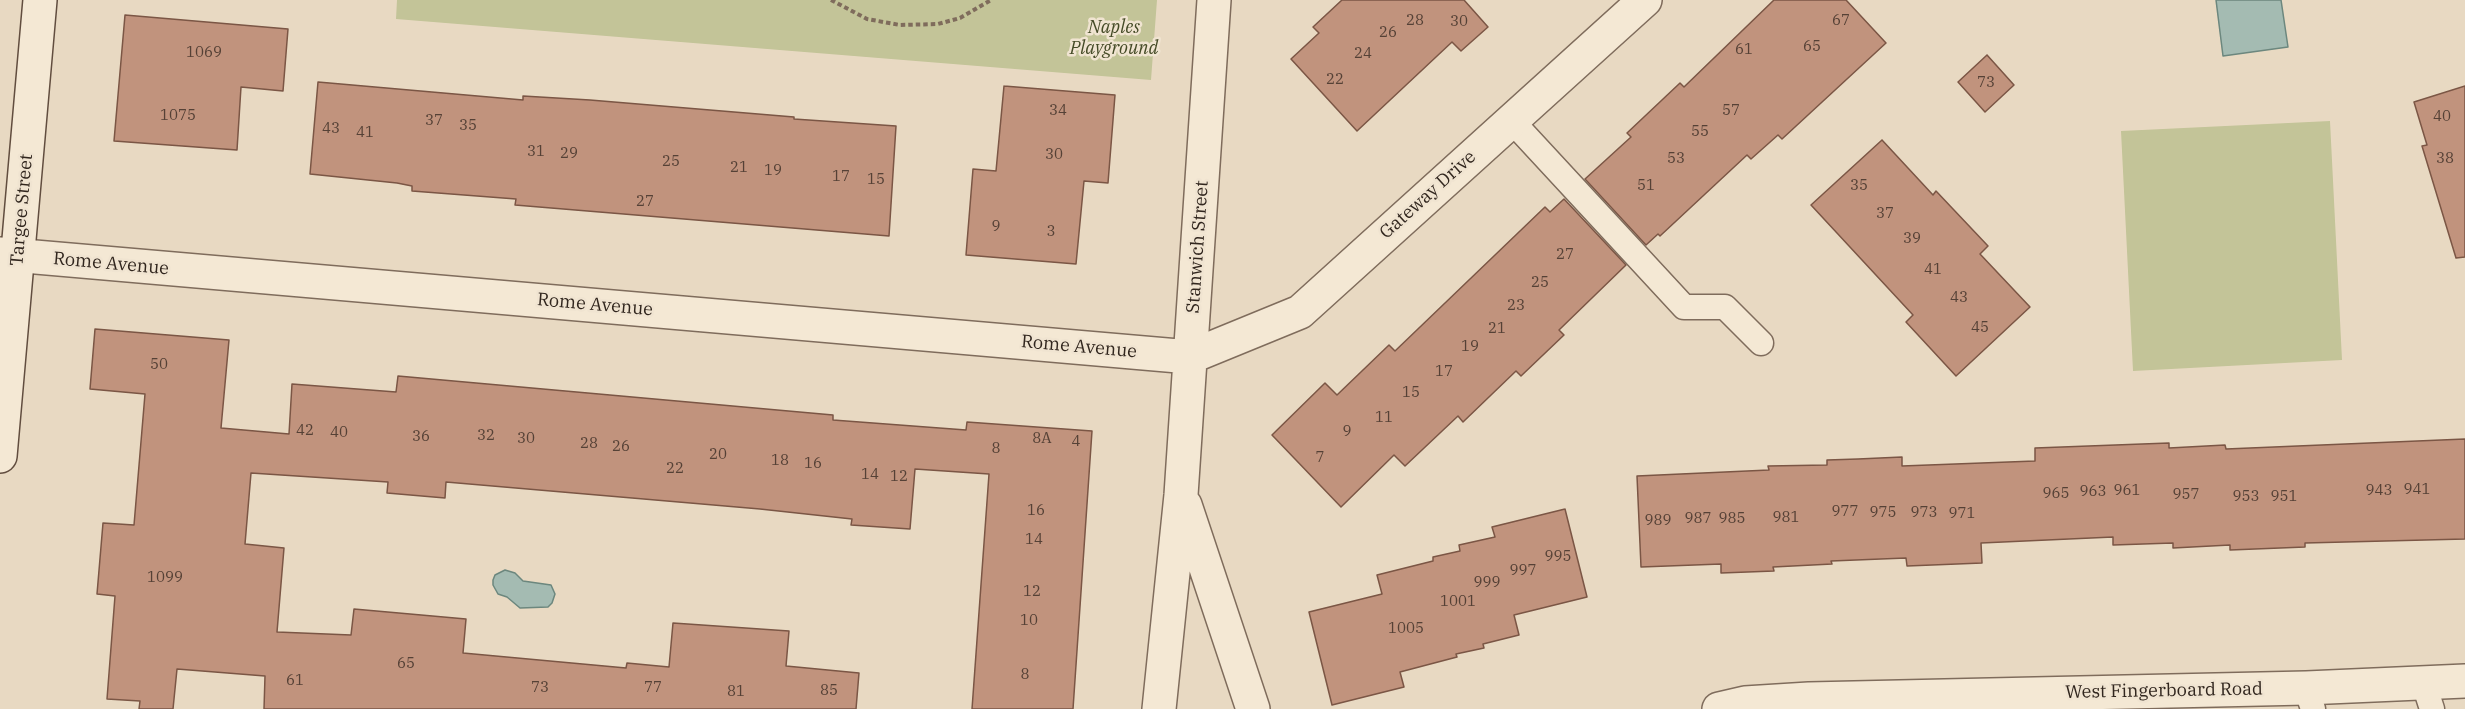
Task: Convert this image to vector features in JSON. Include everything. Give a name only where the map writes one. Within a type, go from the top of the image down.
[{"type":"street","name":"Targee Street","points":[[0,456],[9,255],[40,0]]},
{"type":"street","name":"Stanwich Street","points":[[1159,709],[1181,495],[1214,0]]},
{"type":"street","name":"Gateway Drive","points":[[1190,357],[1300,312],[1645,0]]},
{"type":"street","name":"Rome Avenue","points":[[9,255],[1190,357]]},
{"type":"street","name":"Stanwich Street","points":[[1181,495],[1252,709]]},
{"type":"street","name":"West Fingerboard Road","points":[[1719,709],[1745,703],[2428,697],[2465,681]]},
{"type":"lane","points":[[1511,120],[1684,307],[1725,307],[1761,343]]},
{"type":"path","points":[[831,0],[867,19],[900,25],[938,24],[960,18],[991,0]]},
{"type":"green space","name":"Naples Playground","points":[[397,0],[1157,0],[1151,80],[396,19]]},
{"type":"green space","points":[[2330,121],[2342,360],[2133,371],[2121,131]]},
{"type":"shaded area","points":[[2216,0],[2281,0],[2288,47],[2223,56]]},
{"type":"shaded area","points":[[505,570],[515,573],[523,581],[551,585],[555,594],[552,603],[548,607],[520,608],[507,597],[498,594],[493,580],[495,575]]},
{"type":"building","points":[[1342,0],[1464,0],[1488,27],[1461,51],[1452,42],[1357,131],[1291,59],[1319,33],[1313,27]]},
{"type":"building","points":[[1774,0],[1846,0],[1886,43],[1782,139],[1778,135],[1751,159],[1747,155],[1660,236],[1658,234],[1646,245],[1585,179],[1631,137],[1627,133],[1680,83],[1684,87]]},
{"type":"building","points":[[125,15],[288,29],[283,91],[241,87],[237,150],[114,141]]},
{"type":"building","points":[[1987,55],[2014,85],[1985,112],[1958,82]]},
{"type":"building","points":[[318,82],[523,100],[523,96],[590,100],[896,126],[889,236],[515,205],[516,199],[412,191],[412,186],[397,183],[310,174]]},
{"type":"building","points":[[1004,86],[1115,95],[1108,183],[1084,181],[1076,264],[966,255],[973,169],[996,171]]},
{"type":"building","points":[[2465,86],[2465,257],[2456,258],[2422,146],[2427,145],[2414,102]]},
{"type":"building","points":[[1882,140],[1933,195],[1936,191],[1988,246],[1980,254],[2030,307],[1956,376],[1906,322],[1913,315],[1811,205]]},
{"type":"building","points":[[1564,199],[1626,265],[1559,330],[1564,335],[1521,376],[1516,371],[1463,422],[1458,416],[1405,466],[1394,455],[1341,507],[1272,435],[1325,383],[1337,395],[1389,345],[1395,351],[1545,207],[1550,212]]},
{"type":"building","points":[[95,329],[229,340],[221,428],[289,434],[292,384],[396,392],[398,376],[833,415],[833,420],[966,430],[967,422],[1092,431],[1073,709],[972,709],[989,474],[915,469],[910,529],[851,525],[852,519],[760,509],[446,482],[445,498],[387,493],[388,482],[251,473],[245,544],[284,548],[277,632],[351,635],[354,609],[466,619],[463,653],[626,668],[627,663],[669,667],[673,623],[789,631],[786,666],[859,673],[856,709],[264,709],[265,676],[177,669],[173,709],[139,709],[140,701],[107,699],[115,596],[97,594],[103,523],[134,525],[145,394],[90,389]]},
{"type":"building","points":[[2465,439],[2465,539],[2305,543],[2305,547],[2230,550],[2230,545],[2173,548],[2173,543],[2113,545],[2113,537],[1981,543],[1982,563],[1907,566],[1906,558],[1831,561],[1832,564],[1773,567],[1774,571],[1721,573],[1721,564],[1641,567],[1637,476],[1769,470],[1768,466],[1827,465],[1827,460],[1902,457],[1902,466],[2035,461],[2035,448],[2169,443],[2169,448],[2225,445],[2226,449]]},
{"type":"building","points":[[1565,509],[1587,597],[1514,615],[1519,635],[1483,644],[1484,648],[1456,654],[1457,657],[1400,672],[1404,687],[1332,705],[1309,612],[1382,594],[1377,575],[1433,561],[1433,557],[1460,551],[1459,545],[1495,537],[1492,527]]}]
